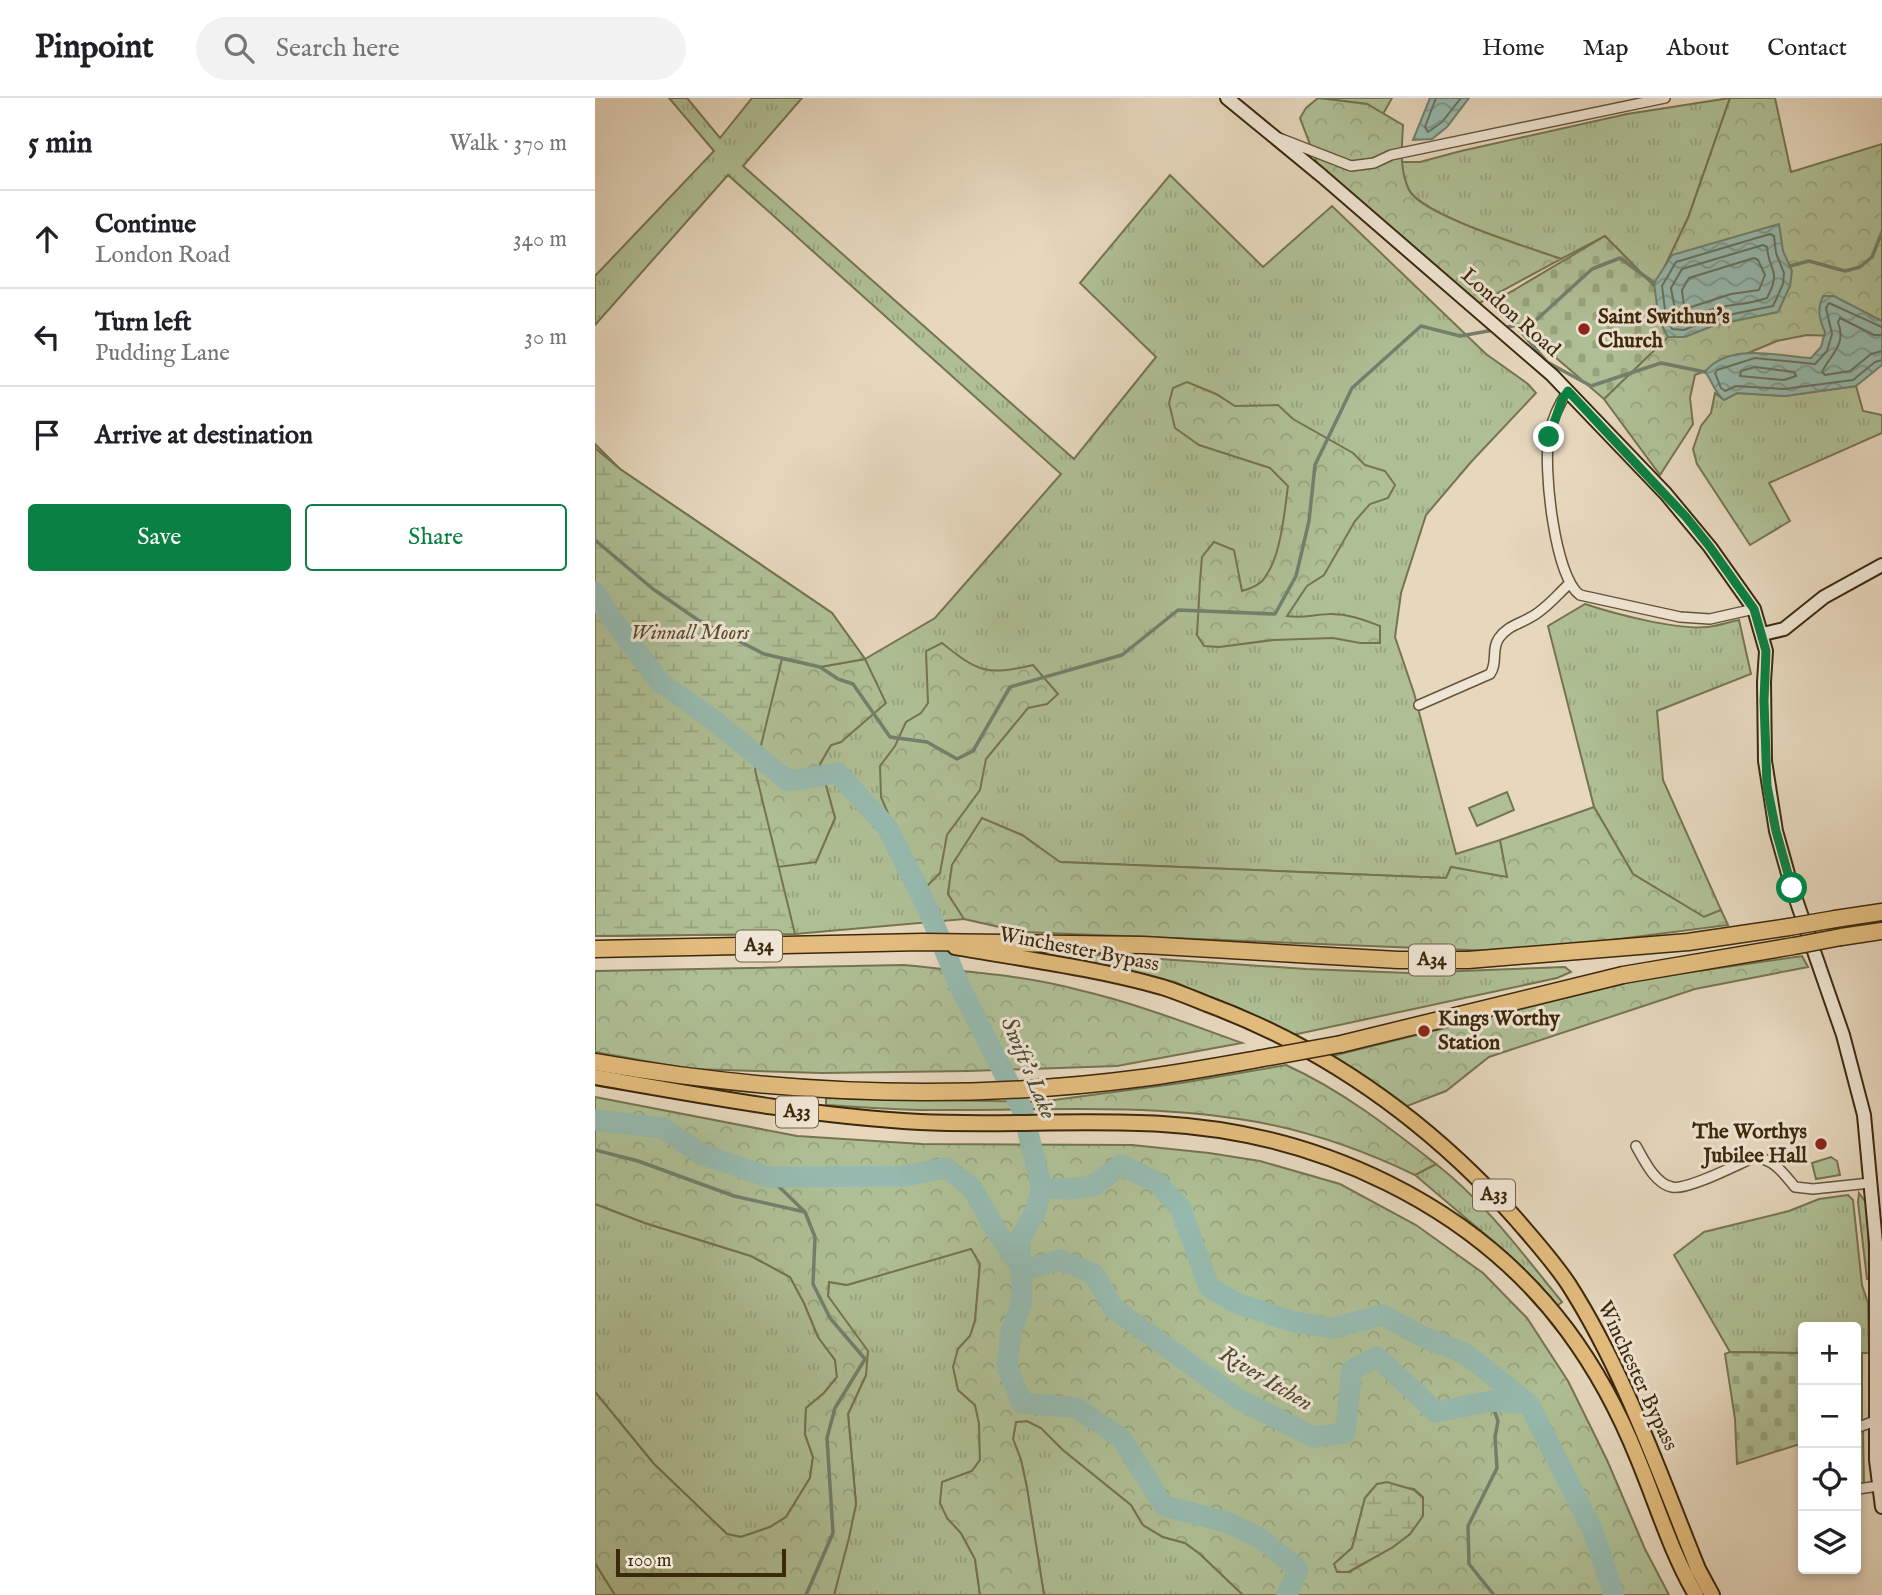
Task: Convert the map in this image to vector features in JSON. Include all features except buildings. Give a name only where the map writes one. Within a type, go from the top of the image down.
[{"type":"highway","name":"A34","points":[[595,949],[922,942],[1009,950],[1144,945],[1398,960],[1468,960],[1688,942],[1882,912]]},
{"type":"highway","points":[[595,1062],[672,1074],[846,1090],[982,1091],[1142,1078],[1341,1044],[1623,975],[1882,931]]},
{"type":"main road","name":"London Road","points":[[1227,98],[1484,315],[1568,391],[1686,517],[1754,609],[1766,651],[1765,761],[1776,831],[1792,888],[1856,1080],[1864,1115],[1879,1243],[1878,1486],[1882,1507]]},
{"type":"main road","points":[[1763,635],[1784,629],[1825,597],[1880,569]]},
{"type":"main road","name":"Winchester Bypass","points":[[1009,950],[1165,988],[1245,1018],[1313,1051],[1398,1108],[1461,1161],[1522,1226],[1574,1295],[1614,1368],[1698,1569],[1712,1595]]},
{"type":"main road","name":"Winchester Bypass","points":[[595,1077],[809,1113],[924,1122],[1189,1126],[1260,1138],[1375,1175],[1458,1224],[1492,1250],[1530,1286],[1567,1330],[1620,1417],[1671,1544],[1696,1595]]},
{"type":"street","points":[[1277,138],[1351,166],[1374,163],[1391,155],[1665,98]]},
{"type":"street","points":[[1568,391],[1562,400],[1549,437],[1548,472],[1557,546],[1569,584],[1580,595],[1680,617],[1710,619],[1754,609]]},
{"type":"street","points":[[1419,705],[1490,674],[1496,659],[1495,644],[1501,635],[1510,627],[1533,617],[1569,584]]},
{"type":"street","points":[[1636,1146],[1654,1174],[1673,1188],[1699,1182],[1755,1157],[1775,1164],[1795,1187],[1813,1189],[1870,1183]]},
{"type":"street","points":[[1861,1425],[1878,1414]]},
{"type":"street","points":[[1861,1489],[1878,1486]]},
{"type":"green space","points":[[669,98],[687,98],[720,138],[752,98],[802,98],[743,166],[1074,459],[1156,357],[1080,283],[1170,175],[1263,267],[1332,206],[1486,354],[1528,384],[1536,393],[1426,515],[1401,593],[1395,637],[1414,693],[1456,854],[1500,840],[1508,878],[1451,867],[1446,878],[1059,862],[1022,835],[982,819],[952,865],[948,894],[965,919],[795,934],[595,936],[595,444],[620,469],[832,613],[865,659],[935,618],[1061,474],[728,175],[595,325],[595,276],[714,151]],"holes":[[[782,659],[865,659],[841,742],[831,745],[820,764],[835,818],[816,862]]]},
{"type":"green space","points":[[1318,98],[1367,104],[1403,125],[1404,174],[1409,190],[1418,200],[1454,220],[1561,259],[1474,306],[1322,176],[1300,118],[1306,108]]},
{"type":"green space","points":[[1321,98],[1392,98],[1383,114],[1367,104]]},
{"type":"green space","points":[[1730,98],[1688,218],[1655,287],[1605,236],[1561,259],[1481,231],[1440,213],[1423,203],[1407,187],[1402,162],[1420,162],[1627,114]]},
{"type":"green space","points":[[1730,98],[1775,98],[1791,172],[1882,144],[1882,338],[1807,335],[1777,341],[1695,375],[1690,398],[1693,424],[1660,475],[1604,399],[1667,337],[1655,287],[1688,218]]},
{"type":"green space","points":[[1605,236],[1655,287],[1659,320],[1668,337],[1604,399],[1492,303]]},
{"type":"green space","points":[[1187,382],[1216,394],[1235,406],[1278,405],[1293,419],[1353,453],[1365,465],[1385,471],[1395,485],[1388,498],[1370,504],[1355,521],[1324,575],[1307,586],[1287,616],[1331,614],[1357,618],[1380,626],[1380,643],[1360,643],[1333,638],[1204,646],[1197,635],[1202,557],[1214,542],[1234,550],[1242,591],[1260,583],[1278,549],[1288,486],[1270,468],[1199,445],[1175,428],[1169,403],[1173,388]]},
{"type":"green space","points":[[1856,386],[1863,411],[1882,415],[1882,433],[1769,483],[1790,521],[1750,545],[1697,464],[1693,449],[1701,426],[1711,413],[1715,393],[1724,400],[1737,393],[1785,396]]},
{"type":"green space","name":"Winnall Moors","points":[[595,448],[620,469],[832,613],[865,659],[820,667],[782,659],[755,770],[795,934],[595,936]]},
{"type":"green space","points":[[638,560],[820,667],[865,659],[886,703],[841,742],[831,745],[820,764],[835,818],[816,862],[778,867],[769,829]]},
{"type":"green space","points":[[1585,604],[1679,626],[1707,627],[1739,620],[1751,674],[1657,711],[1663,780],[1721,910],[1704,917],[1633,874],[1594,807],[1548,626]]},
{"type":"green space","points":[[942,643],[974,666],[984,669],[993,671],[1033,665],[1058,694],[1047,704],[1028,708],[986,759],[980,790],[947,835],[940,873],[927,886],[893,825],[881,797],[880,766],[895,746],[906,722],[921,713],[928,703],[926,651]]},
{"type":"green space","points":[[1507,792],[1514,810],[1477,826],[1469,808]]},
{"type":"green space","points":[[1594,807],[1633,874],[1704,917],[1721,910],[1728,925],[1518,952],[1021,932],[964,919],[948,894],[952,865],[982,818],[1022,835],[1060,862],[1446,878],[1451,867],[1507,877],[1500,840]]},
{"type":"green space","points":[[1087,954],[1409,973],[1565,967],[1571,972],[1557,978],[1293,1035],[1175,982],[1088,963]]},
{"type":"green space","points":[[1802,956],[1808,967],[1695,989],[1489,1057],[1446,1091],[1402,1108],[1328,1057],[1642,979]]},
{"type":"green space","points":[[904,965],[992,974],[1058,985],[1141,1007],[1242,1043],[1117,1066],[969,1071],[822,1073],[690,1069],[595,1052],[595,971]]},
{"type":"green space","points":[[1286,1065],[1345,1098],[1436,1164],[1415,1175],[1351,1148],[1307,1134],[1262,1123],[1200,1114],[1122,1109],[914,1110],[826,1105],[826,1098],[1039,1102],[1181,1083]]},
{"type":"green space","points":[[595,1097],[797,1136],[922,1144],[1132,1145],[1209,1153],[1260,1161],[1340,1184],[1416,1225],[1483,1273],[1527,1318],[1568,1381],[1669,1595],[1243,1595],[1185,1543],[1163,1537],[1143,1525],[1131,1505],[1063,1450],[1041,1428],[1027,1421],[1016,1422],[1013,1439],[1027,1488],[1044,1595],[980,1595],[975,1559],[940,1503],[942,1482],[972,1471],[980,1460],[979,1423],[975,1405],[958,1390],[953,1367],[958,1349],[970,1336],[975,1321],[980,1264],[971,1249],[847,1285],[829,1282],[828,1296],[868,1351],[866,1375],[848,1414],[856,1504],[834,1595],[615,1595],[595,1563],[595,1392],[654,1464],[727,1534],[741,1537],[770,1527],[786,1517],[810,1478],[813,1457],[805,1434],[806,1408],[824,1393],[837,1377],[835,1360],[818,1337],[790,1277],[751,1256],[645,1223],[595,1204]],"holes":[[[1377,1484],[1414,1489],[1423,1497],[1410,1534],[1349,1572],[1334,1564],[1352,1548],[1365,1498]]]},
{"type":"green space","points":[[1831,1157],[1837,1161],[1840,1175],[1816,1179],[1812,1163]]},
{"type":"green space","points":[[1436,1164],[1487,1212],[1562,1302],[1557,1306],[1507,1253],[1415,1175]]},
{"type":"green space","points":[[1859,1193],[1867,1204],[1870,1280],[1867,1279]]},
{"type":"green space","points":[[1848,1195],[1853,1200],[1862,1285],[1868,1303],[1869,1353],[1861,1353],[1861,1322],[1798,1322],[1798,1353],[1730,1352],[1674,1255],[1704,1232],[1789,1211],[1819,1199]]},
{"type":"green space","points":[[595,1204],[645,1223],[751,1256],[790,1277],[818,1337],[835,1360],[837,1377],[824,1393],[806,1408],[805,1434],[813,1457],[810,1478],[786,1517],[770,1527],[741,1537],[727,1534],[654,1464],[595,1392]]},
{"type":"green space","points":[[971,1248],[980,1263],[975,1321],[970,1336],[958,1349],[958,1390],[975,1405],[979,1423],[980,1460],[972,1471],[943,1482],[947,1518],[961,1533],[975,1559],[980,1595],[834,1595],[856,1504],[848,1414],[866,1375],[828,1296],[829,1282],[847,1285]]},
{"type":"green space","points":[[1798,1353],[1798,1445],[1737,1464],[1735,1419],[1725,1354]]},
{"type":"green space","points":[[1861,1353],[1862,1353],[1861,1420]]},
{"type":"green space","points":[[1027,1421],[1041,1428],[1063,1450],[1131,1505],[1143,1525],[1163,1537],[1185,1543],[1243,1595],[1044,1595],[1027,1488],[1013,1439],[1016,1422]]},
{"type":"green space","points":[[1863,1430],[1864,1487],[1861,1487]]},
{"type":"green space","points":[[1387,1482],[1414,1490],[1423,1498],[1423,1516],[1410,1534],[1393,1547],[1348,1572],[1337,1572],[1334,1564],[1352,1548],[1365,1498],[1377,1484]]},
{"type":"green space","points":[[595,1563],[615,1595],[595,1595]]},
{"type":"water","points":[[1430,98],[1469,98],[1447,127],[1432,139],[1413,140]]},
{"type":"water","points":[[1779,224],[1783,251],[1792,271],[1790,286],[1778,312],[1715,325],[1685,337],[1668,337],[1659,320],[1654,283],[1672,255]]},
{"type":"water","points":[[1823,296],[1834,296],[1882,321],[1882,365],[1856,386],[1785,396],[1737,393],[1724,400],[1705,372],[1727,357],[1755,353],[1811,358],[1821,347],[1825,332],[1819,314]]},
{"type":"waterway","points":[[1790,266],[1809,261],[1845,271],[1860,267],[1872,257],[1882,232]]},
{"type":"waterway","points":[[1502,328],[1534,322],[1592,269],[1620,258],[1654,283]]},
{"type":"waterway","points":[[595,540],[653,589],[698,620],[764,654],[820,667],[838,679],[853,684],[890,737],[927,742],[957,759],[973,751],[1010,687],[1122,655],[1178,610],[1275,614],[1296,576],[1309,521],[1315,465],[1352,388],[1421,326],[1460,336],[1494,330]]},
{"type":"waterway","points":[[1516,326],[1547,362],[1591,386],[1661,363],[1705,372]]},
{"type":"waterway","name":"Swift's Lake","points":[[595,592],[609,615],[661,683],[711,718],[788,781],[838,773],[887,827],[927,907],[959,985],[1022,1109],[1042,1188],[1093,1186],[1121,1165],[1156,1182],[1180,1207],[1209,1287],[1236,1303],[1294,1322],[1333,1328],[1382,1315],[1423,1337],[1464,1353],[1529,1404],[1593,1531],[1614,1595]]},
{"type":"waterway","name":"River Itchen","points":[[595,1120],[663,1128],[701,1154],[769,1177],[905,1176],[946,1168],[972,1188],[1021,1268]]},
{"type":"waterway","points":[[595,1150],[638,1161],[734,1196],[805,1212],[815,1237],[813,1284],[830,1318],[865,1359],[835,1408],[827,1438],[833,1533],[806,1595]]},
{"type":"waterway","name":"River Itchen","points":[[769,1177],[804,1211]]},
{"type":"waterway","name":"River Itchen","points":[[1042,1188],[1035,1213],[1020,1238],[1022,1301],[1011,1332],[1007,1367],[1022,1403],[1077,1408],[1121,1438],[1164,1506],[1226,1522],[1260,1538],[1298,1569],[1287,1595]]},
{"type":"waterway","name":"River Itchen","points":[[1023,1270],[1060,1260],[1094,1274],[1113,1308],[1237,1398],[1313,1437],[1345,1433],[1352,1370],[1377,1357],[1436,1412],[1491,1401],[1529,1404]]},
{"type":"waterway","points":[[1491,1401],[1498,1421],[1495,1437],[1497,1468],[1468,1526],[1469,1564],[1494,1595]]},
{"type":"place","name":"Saint Swithun's Church","points":[[1584,329]]},
{"type":"place","name":"Kings Worthy Station","points":[[1424,1031]]},
{"type":"place","name":"The Worthys Jubilee Hall","points":[[1821,1144]]},
{"type":"route","points":[[1549,437],[1562,400],[1568,391],[1686,517],[1754,609],[1766,651],[1764,701],[1767,786],[1792,888]]}]
